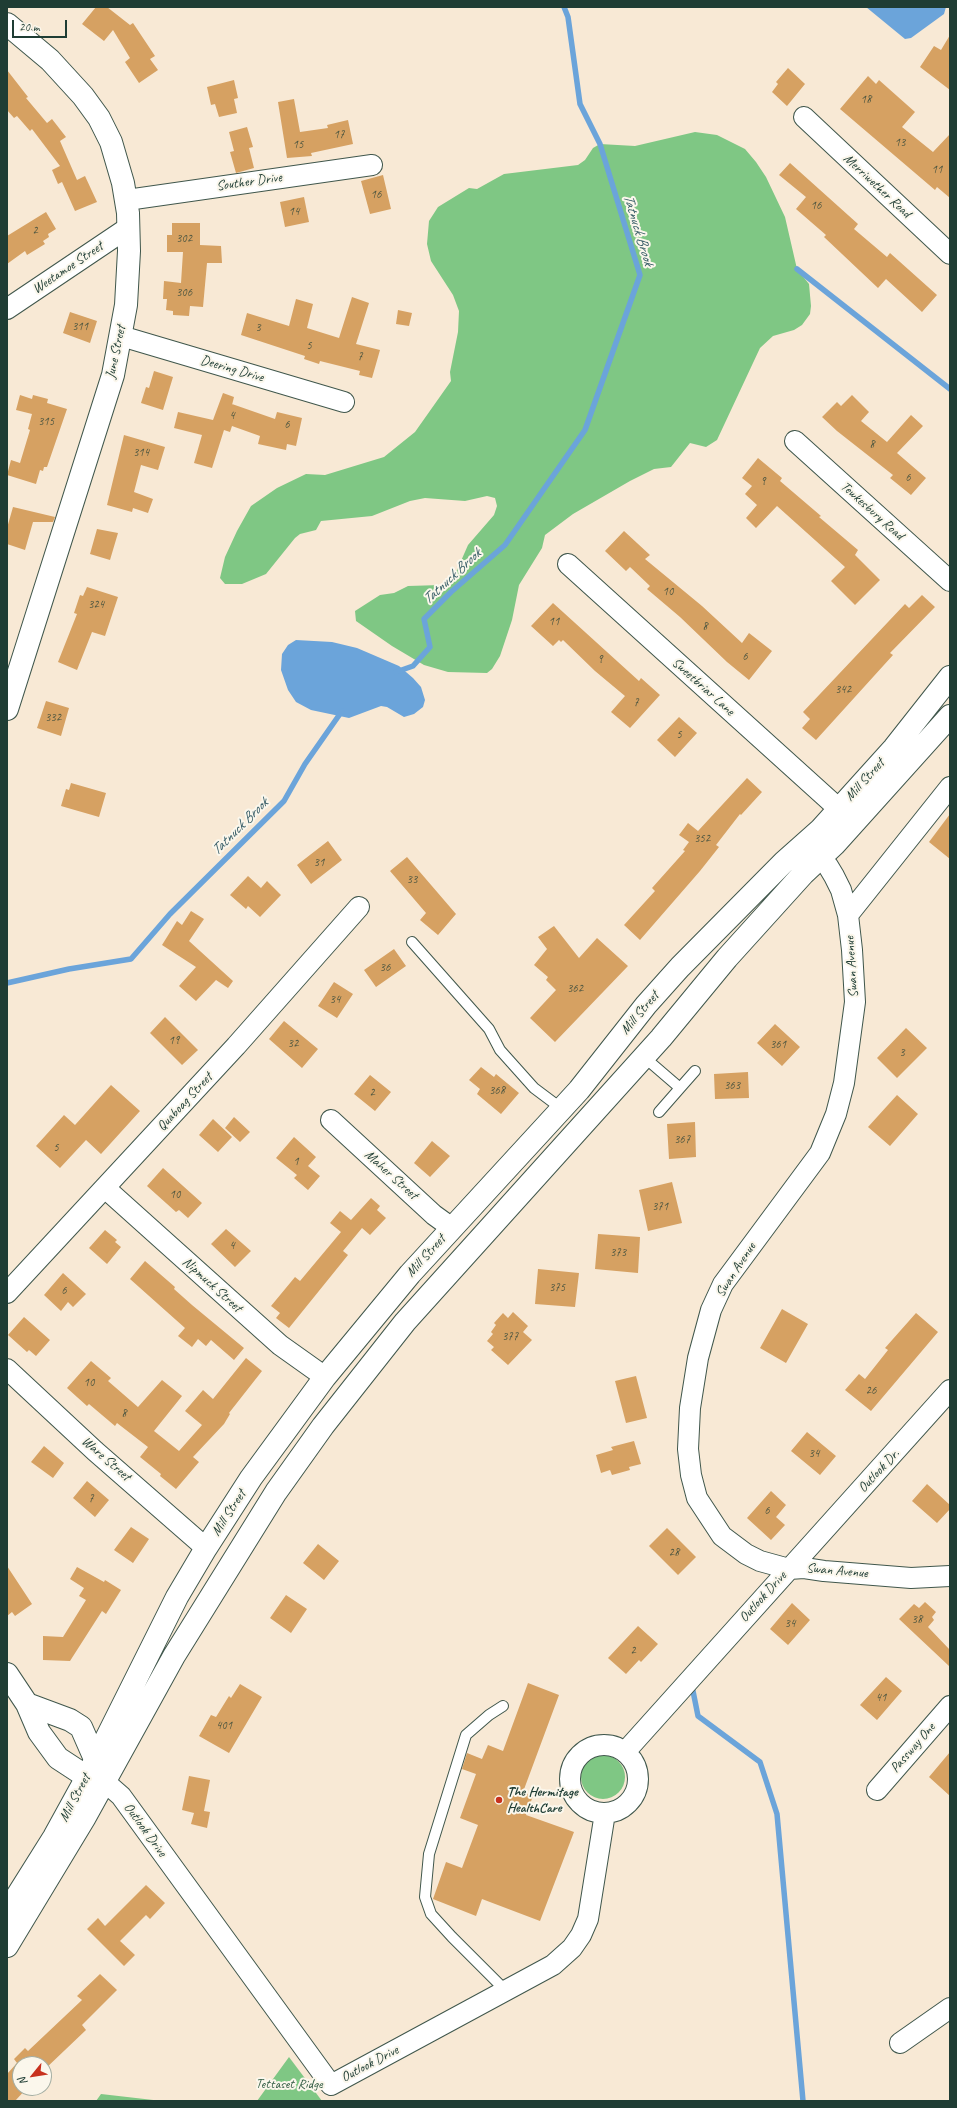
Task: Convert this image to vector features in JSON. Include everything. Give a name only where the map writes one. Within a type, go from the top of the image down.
[{"type":"main road","name":"June Street","points":[[7,709],[113,375],[121,336],[128,284],[128,228],[126,200],[112,142],[99,118],[84,96],[55,65],[10,31]]},
{"type":"main road","name":"Mill Street","points":[[7,1946],[96,1773],[178,1597],[206,1548],[251,1478],[325,1377],[410,1274],[562,1109],[646,1005],[680,967],[839,809],[894,748],[950,677]]},
{"type":"main road","name":"Mill Street","points":[[7,1912],[54,1837],[174,1656],[276,1492],[323,1426],[405,1322],[644,1057],[727,958],[803,874],[821,859],[950,716]]},
{"type":"main road","points":[[7,1674],[27,1704],[39,1732],[58,1758],[96,1773]]},
{"type":"main road","points":[[27,1704],[70,1720],[80,1727],[96,1773]]},
{"type":"street","name":"Merriwether Road","points":[[804,117],[950,254]]},
{"type":"street","name":"Souther Drive","points":[[126,200],[372,165]]},
{"type":"street","name":"Weetamoe Street","points":[[7,310],[128,228]]},
{"type":"street","name":"Deering Drive","points":[[121,336],[344,402]]},
{"type":"street","name":"Tewkesbury Road","points":[[794,441],[950,581]]},
{"type":"street","name":"Sweetbriar Lane","points":[[568,564],[819,789],[839,809]]},
{"type":"street","points":[[848,915],[950,787]]},
{"type":"street","name":"Swan Avenue","points":[[805,844],[828,866],[841,890],[848,915],[855,1002],[847,1066],[836,1114],[820,1153],[723,1284],[711,1310],[698,1358],[690,1408],[689,1462],[692,1479],[697,1498],[722,1536],[746,1554],[760,1561],[789,1568],[804,1568],[911,1578],[950,1576]]},
{"type":"street","name":"Quaboag Street","points":[[7,1293],[236,1046],[359,907]]},
{"type":"street","name":"Maher Street","points":[[331,1120],[434,1215],[452,1228]]},
{"type":"street","name":"Nipmuck Street","points":[[104,1188],[280,1345],[325,1377]]},
{"type":"street","name":"Ware Street","points":[[7,1369],[95,1451],[206,1548]]},
{"type":"street","name":"Outlook Drive","points":[[625,1752],[950,1390]]},
{"type":"street","name":"Outlook Dr.","points":[[809,1547],[950,1396]]},
{"type":"street","name":"Passway One","points":[[877,1790],[950,1706]]},
{"type":"street","points":[[602,1744],[613,1746],[625,1752],[635,1763],[638,1772],[637,1789],[633,1797],[623,1808],[605,1813],[591,1810],[578,1800],[571,1785],[571,1769],[578,1756],[591,1747],[602,1744]]},
{"type":"street","name":"Outlook Drive","points":[[96,1773],[121,1796],[331,2085],[562,1958],[581,1935],[588,1919],[605,1813]]},
{"type":"street","points":[[900,2044],[950,2008]]},
{"type":"lane","points":[[412,942],[489,1029],[500,1050],[534,1088],[562,1109]]},
{"type":"lane","points":[[644,1057],[680,1088]]},
{"type":"lane","points":[[659,1112],[695,1071]]},
{"type":"lane","points":[[503,1706],[489,1715],[466,1735],[429,1854],[425,1898],[431,1914],[505,1990]]},
{"type":"green space","points":[[695,132],[717,135],[745,149],[766,177],[785,217],[797,269],[809,284],[811,306],[810,314],[802,325],[794,330],[773,336],[760,348],[717,440],[706,447],[690,443],[671,467],[654,469],[630,481],[573,514],[545,535],[542,548],[519,585],[512,620],[500,656],[492,669],[487,673],[448,672],[424,665],[392,646],[356,621],[355,611],[380,595],[394,593],[408,586],[441,585],[454,577],[468,545],[494,515],[497,506],[495,498],[487,496],[465,501],[425,498],[410,501],[372,516],[321,521],[316,530],[300,534],[295,538],[266,574],[242,584],[225,584],[220,578],[225,557],[251,506],[277,488],[306,474],[325,475],[384,457],[415,432],[451,381],[450,372],[458,332],[459,311],[453,295],[431,261],[427,244],[429,221],[438,207],[469,188],[477,189],[504,174],[578,165],[585,160],[593,148],[600,144],[635,146]]},
{"type":"green space","points":[[599,1755],[607,1755],[619,1761],[625,1773],[625,1781],[619,1793],[607,1799],[599,1799],[587,1793],[581,1781],[581,1773],[587,1761]]},
{"type":"green space","name":"Tettaset Ridge","points":[[289,2057],[322,2101],[257,2101]]},
{"type":"green space","points":[[101,2094],[162,2101],[96,2101]]},
{"type":"water","points":[[866,7],[946,7],[944,14],[911,38],[905,39]]},
{"type":"water","points":[[296,640],[332,642],[357,648],[399,666],[421,687],[425,700],[423,707],[414,714],[404,717],[387,707],[381,706],[349,718],[311,710],[296,702],[288,690],[281,670],[282,654],[288,645]]},
{"type":"building","points":[[96,7],[107,7],[130,25],[133,23],[155,56],[150,59],[158,70],[139,83],[125,62],[130,58],[113,30],[104,41],[82,24]]},
{"type":"building","points":[[950,35],[950,90],[920,67],[934,46],[941,50]]},
{"type":"building","points":[[788,68],[805,84],[787,106],[772,92],[778,84],[776,82]]},
{"type":"building","points":[[7,70],[28,97],[26,98],[47,123],[52,119],[66,137],[60,141],[77,180],[85,176],[97,202],[75,211],[62,182],[58,184],[52,170],[60,166],[32,129],[30,131],[17,116],[14,118],[7,110]]},
{"type":"building","points":[[868,76],[876,84],[879,80],[915,112],[902,127],[933,152],[950,134],[950,198],[937,187],[935,190],[840,109]]},
{"type":"building","points":[[234,80],[238,98],[234,99],[237,113],[219,117],[215,104],[211,105],[207,87]]},
{"type":"building","points":[[294,99],[300,132],[328,128],[327,125],[348,120],[353,144],[311,153],[312,156],[287,158],[278,102]]},
{"type":"building","points":[[247,127],[253,147],[249,148],[254,168],[236,173],[230,152],[234,151],[229,132]]},
{"type":"building","points":[[790,163],[858,224],[854,229],[887,257],[890,253],[937,295],[922,312],[886,279],[878,288],[824,237],[826,235],[796,209],[806,197],[779,175]]},
{"type":"building","points":[[383,175],[391,209],[370,214],[361,181]]},
{"type":"building","points":[[304,197],[309,222],[285,227],[280,202]]},
{"type":"building","points":[[46,212],[56,229],[48,234],[49,237],[43,241],[45,244],[27,255],[25,251],[7,264],[7,236]]},
{"type":"building","points":[[172,223],[200,223],[200,245],[221,246],[222,263],[207,263],[203,307],[190,306],[189,316],[173,315],[173,311],[166,310],[167,299],[163,299],[164,281],[181,283],[183,252],[167,252],[167,235],[172,235]]},
{"type":"building","points":[[352,297],[369,303],[356,344],[380,350],[372,378],[359,375],[360,371],[320,361],[319,364],[304,359],[305,356],[241,335],[247,313],[289,326],[296,299],[313,304],[307,328],[339,338]]},
{"type":"building","points":[[398,310],[412,313],[409,326],[396,324]]},
{"type":"building","points":[[70,312],[97,321],[90,343],[63,333]]},
{"type":"building","points":[[154,371],[173,377],[163,410],[141,403],[146,387],[149,388]]},
{"type":"building","points":[[223,393],[234,397],[232,404],[275,419],[277,412],[302,418],[296,446],[287,444],[286,450],[258,444],[260,436],[232,426],[230,432],[224,430],[212,468],[194,463],[202,435],[174,428],[178,412],[213,420]]},
{"type":"building","points":[[20,395],[32,399],[33,395],[48,399],[47,403],[67,409],[47,467],[44,467],[43,471],[40,470],[36,484],[7,475],[11,460],[20,463],[30,430],[28,429],[32,414],[16,410]]},
{"type":"building","points":[[852,395],[869,412],[861,421],[887,442],[911,415],[923,426],[897,453],[926,478],[911,495],[890,478],[893,475],[837,431],[822,417],[837,402],[841,406]]},
{"type":"building","points":[[124,435],[165,447],[158,470],[141,465],[134,492],[153,499],[148,513],[133,508],[132,512],[107,505]]},
{"type":"building","points":[[758,458],[782,478],[780,481],[821,516],[819,517],[858,550],[855,555],[880,580],[855,605],[831,581],[845,567],[777,506],[756,528],[746,518],[757,505],[745,494],[752,486],[742,478]]},
{"type":"building","points":[[13,507],[55,517],[53,522],[33,522],[25,550],[7,544],[7,528]]},
{"type":"building","points":[[97,529],[118,533],[110,560],[90,554]]},
{"type":"building","points":[[624,531],[650,555],[645,559],[702,606],[742,643],[749,633],[772,651],[749,680],[727,662],[680,617],[647,589],[650,586],[630,567],[626,571],[605,551]]},
{"type":"building","points":[[87,587],[118,597],[105,636],[92,632],[77,670],[58,662],[77,614],[74,613],[80,595],[83,596]]},
{"type":"building","points":[[922,595],[935,607],[890,653],[893,655],[816,740],[802,728],[810,719],[803,712],[905,604],[909,608]]},
{"type":"building","points":[[553,603],[639,681],[641,678],[660,695],[630,728],[611,712],[625,696],[595,671],[563,640],[561,642],[559,640],[553,646],[531,626]]},
{"type":"building","points":[[46,701],[69,708],[61,736],[37,728]]},
{"type":"building","points":[[679,717],[697,733],[675,757],[657,740]]},
{"type":"building","points":[[747,778],[762,792],[741,815],[740,814],[716,845],[719,847],[700,871],[640,940],[624,925],[655,891],[652,888],[685,851],[683,850],[689,842],[679,835],[688,823],[698,831]]},
{"type":"building","points":[[71,783],[106,793],[99,817],[61,806],[66,789],[69,790]]},
{"type":"building","points":[[950,814],[950,859],[929,842]]},
{"type":"building","points":[[328,841],[342,860],[311,884],[297,865]]},
{"type":"building","points":[[407,857],[456,914],[438,935],[420,920],[426,913],[390,871]]},
{"type":"building","points":[[248,876],[261,888],[267,881],[281,895],[260,917],[248,906],[246,909],[230,895]]},
{"type":"building","points":[[191,911],[204,919],[189,941],[233,981],[228,988],[216,980],[196,1001],[179,986],[196,967],[162,945],[177,921],[182,925]]},
{"type":"building","points":[[554,926],[579,958],[597,938],[628,966],[555,1042],[530,1018],[556,990],[546,980],[548,977],[534,965],[547,949],[538,937]]},
{"type":"building","points":[[394,949],[406,966],[376,987],[364,970]]},
{"type":"building","points":[[334,982],[353,994],[337,1018],[318,1006]]},
{"type":"building","points":[[165,1017],[198,1050],[182,1065],[150,1033]]},
{"type":"building","points":[[284,1021],[318,1049],[302,1068],[269,1039]]},
{"type":"building","points":[[775,1024],[800,1047],[782,1066],[757,1043]]},
{"type":"building","points":[[906,1028],[927,1048],[897,1078],[877,1058]]},
{"type":"building","points":[[481,1067],[494,1077],[496,1074],[519,1093],[501,1114],[477,1094],[480,1089],[469,1080]]},
{"type":"building","points":[[748,1072],[749,1098],[715,1099],[714,1074]]},
{"type":"building","points":[[370,1075],[391,1092],[375,1111],[354,1094]]},
{"type":"building","points":[[111,1085],[140,1111],[101,1154],[86,1140],[60,1168],[36,1146],[64,1115],[75,1125]]},
{"type":"building","points":[[897,1095],[918,1114],[890,1146],[868,1127]]},
{"type":"building","points":[[234,1117],[250,1132],[240,1142],[225,1128]]},
{"type":"building","points":[[213,1119],[232,1137],[218,1152],[199,1135]]},
{"type":"building","points":[[695,1122],[696,1157],[669,1159],[667,1124]]},
{"type":"building","points":[[294,1137],[316,1157],[308,1166],[320,1176],[308,1190],[294,1178],[297,1175],[276,1158]]},
{"type":"building","points":[[432,1141],[450,1156],[430,1177],[414,1163]]},
{"type":"building","points":[[163,1168],[202,1203],[188,1218],[179,1210],[176,1212],[147,1186]]},
{"type":"building","points":[[672,1182],[682,1223],[648,1231],[639,1190]]},
{"type":"building","points":[[371,1198],[380,1206],[377,1210],[386,1218],[370,1235],[362,1228],[343,1251],[348,1255],[289,1328],[276,1318],[280,1313],[271,1306],[295,1277],[300,1281],[341,1232],[330,1223],[340,1211],[351,1220]]},
{"type":"building","points":[[226,1229],[251,1251],[235,1267],[211,1244]]},
{"type":"building","points":[[105,1230],[117,1240],[115,1242],[121,1247],[107,1264],[89,1248]]},
{"type":"building","points":[[598,1234],[640,1237],[638,1273],[595,1269]]},
{"type":"building","points":[[145,1261],[175,1287],[174,1289],[192,1305],[244,1348],[234,1360],[211,1340],[206,1346],[198,1339],[192,1347],[178,1336],[185,1328],[130,1279]]},
{"type":"building","points":[[538,1269],[579,1273],[575,1307],[535,1304]]},
{"type":"building","points":[[63,1273],[86,1294],[73,1307],[68,1302],[61,1311],[44,1295]]},
{"type":"building","points":[[782,1309],[808,1324],[786,1363],[760,1348]]},
{"type":"building","points":[[513,1312],[528,1326],[523,1332],[532,1340],[508,1365],[491,1350],[494,1347],[487,1341],[493,1334],[491,1332],[496,1325],[494,1323],[503,1313],[508,1318]]},
{"type":"building","points":[[916,1313],[938,1332],[871,1411],[845,1390],[859,1374],[865,1379],[888,1350],[885,1348]]},
{"type":"building","points":[[24,1317],[50,1340],[36,1356],[29,1350],[27,1352],[8,1335]]},
{"type":"building","points":[[246,1358],[262,1371],[229,1413],[230,1414],[224,1424],[193,1457],[199,1462],[176,1489],[160,1476],[161,1474],[140,1457],[148,1447],[117,1423],[115,1426],[89,1404],[87,1406],[67,1388],[91,1361],[111,1378],[108,1381],[138,1407],[162,1380],[182,1396],[154,1431],[179,1451],[202,1425],[185,1411],[203,1390],[213,1399]]},
{"type":"building","points":[[636,1376],[647,1418],[626,1423],[615,1381]]},
{"type":"building","points":[[807,1432],[836,1456],[820,1475],[791,1451]]},
{"type":"building","points":[[634,1441],[641,1464],[629,1467],[630,1470],[612,1475],[610,1470],[601,1473],[596,1455],[613,1450],[611,1447]]},
{"type":"building","points":[[44,1446],[64,1463],[53,1478],[31,1462]]},
{"type":"building","points":[[87,1481],[109,1500],[95,1517],[73,1498]]},
{"type":"building","points":[[927,1484],[950,1505],[950,1509],[937,1523],[912,1501]]},
{"type":"building","points":[[771,1491],[786,1505],[776,1517],[785,1525],[771,1540],[747,1518]]},
{"type":"building","points":[[131,1527],[149,1539],[133,1563],[114,1550]]},
{"type":"building","points":[[667,1528],[696,1557],[678,1575],[649,1546]]},
{"type":"building","points":[[318,1544],[339,1561],[324,1580],[303,1563]]},
{"type":"building","points":[[7,1566],[32,1604],[15,1616],[12,1612],[7,1616]]},
{"type":"building","points":[[77,1567],[104,1582],[105,1580],[121,1590],[106,1614],[102,1611],[70,1661],[43,1660],[43,1636],[63,1637],[86,1600],[79,1596],[84,1588],[70,1579]]},
{"type":"building","points":[[286,1595],[307,1609],[291,1633],[270,1618]]},
{"type":"building","points":[[925,1602],[936,1612],[932,1617],[934,1620],[928,1627],[950,1650],[949,1666],[899,1619],[914,1604],[919,1608]]},
{"type":"building","points":[[792,1603],[810,1620],[788,1645],[770,1629]]},
{"type":"building","points":[[638,1626],[658,1644],[641,1662],[639,1660],[626,1674],[608,1658]]},
{"type":"building","points":[[886,1677],[902,1691],[877,1720],[860,1705]]},
{"type":"building","name":"The Hermitage HealthCare","points":[[528,1683],[559,1695],[523,1792],[533,1796],[526,1815],[574,1832],[540,1921],[482,1899],[476,1916],[433,1899],[446,1862],[462,1868],[478,1825],[460,1818],[476,1774],[462,1769],[467,1753],[482,1759],[488,1745],[503,1751]]},
{"type":"building","points":[[240,1684],[262,1697],[229,1753],[199,1736],[211,1715],[216,1717],[229,1696],[231,1698]]},
{"type":"building","points":[[950,1752],[950,1796],[929,1777]]},
{"type":"building","points":[[189,1776],[210,1780],[204,1811],[210,1812],[207,1828],[191,1824],[194,1813],[182,1810]]},
{"type":"building","points":[[146,1885],[165,1903],[150,1919],[146,1915],[120,1941],[135,1955],[124,1966],[87,1929],[98,1918],[105,1926]]},
{"type":"building","points":[[100,1974],[117,1990],[82,2025],[86,2030],[52,2062],[52,2056],[17,2056],[25,2048],[28,2051],[82,2000],[77,1996]]},
{"type":"building","points":[[12,2068],[12,2096],[20,2096],[15,2101],[7,2101],[7,2074]]},
{"type":"waterway","name":"Tatnuck Brook","points":[[396,672],[413,666],[430,647],[424,619],[451,592],[505,545],[585,430],[640,275],[600,144],[580,104],[568,17],[564,7]]},
{"type":"waterway","points":[[797,269],[950,389]]},
{"type":"waterway","name":"Tatnuck Brook","points":[[7,983],[69,969],[131,959],[170,914],[284,801],[305,764],[342,711]]},
{"type":"waterway","points":[[692,1686],[698,1716],[760,1762],[777,1814],[803,2101]]},
{"type":"place","name":"The Hermitage HealthCare","points":[[499,1800]]}]
